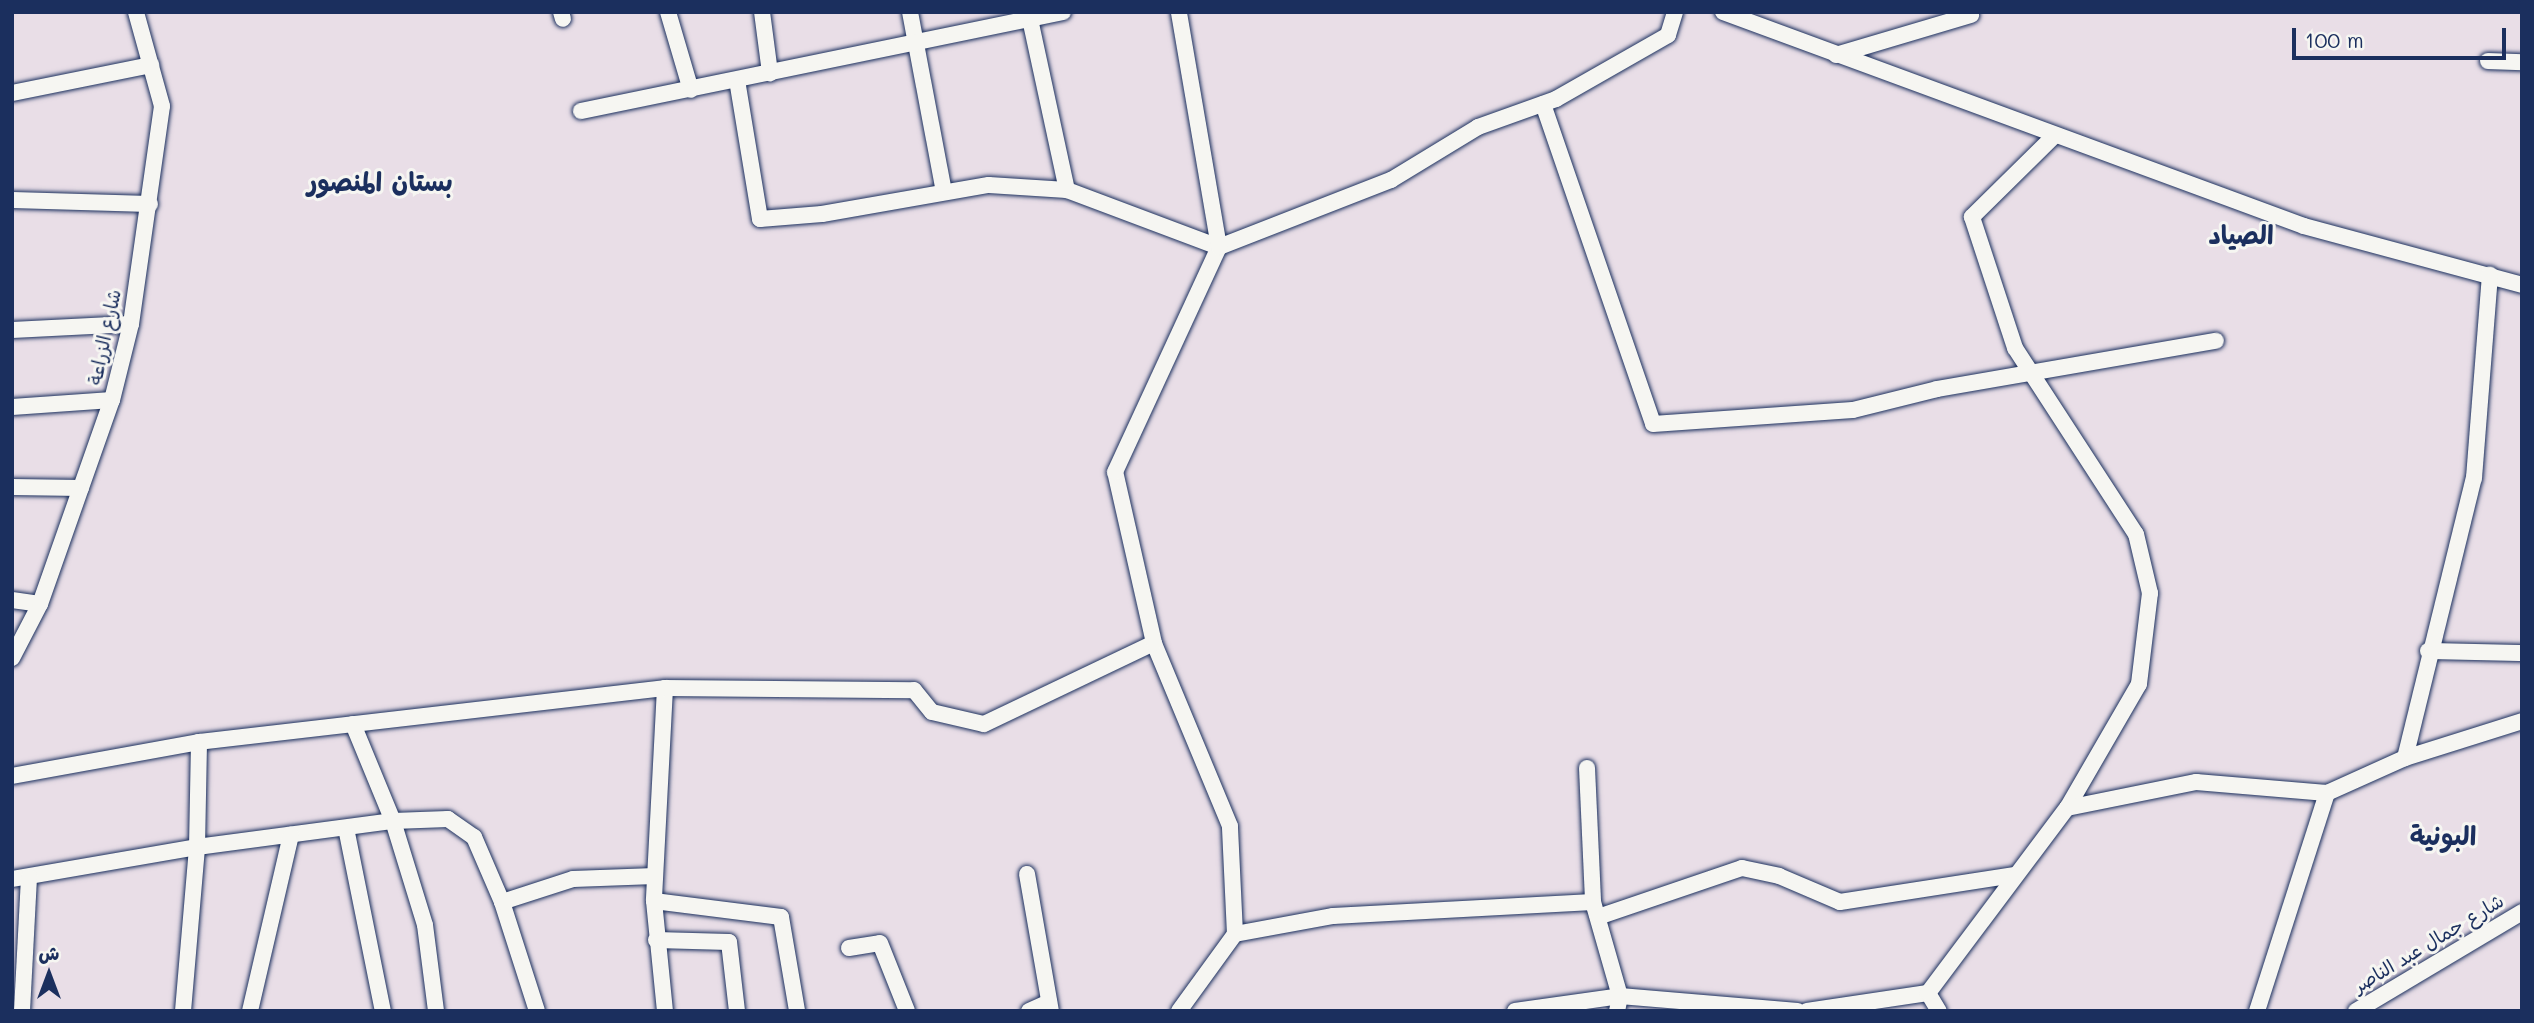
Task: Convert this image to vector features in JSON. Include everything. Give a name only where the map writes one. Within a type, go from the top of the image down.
[{"type":"street","name":"شارع الزراعة","points":[[12,658],[40,604],[111,400],[131,324],[162,106],[136,12]]},
{"type":"street","points":[[668,12],[691,90]]},
{"type":"street","points":[[762,12],[770,73]]},
{"type":"street","points":[[910,12],[944,192]]},
{"type":"street","points":[[581,111],[1063,12]]},
{"type":"street","points":[[1179,12],[1219,247],[1115,472],[1154,643],[1230,826],[1235,934],[1179,1011]]},
{"type":"street","points":[[737,80],[760,219],[822,214],[989,185],[1067,190],[1219,247],[1391,180],[1478,127],[1543,104],[1668,34],[1675,12]]},
{"type":"street","points":[[1723,12],[2053,137],[2304,226],[2522,285]]},
{"type":"street","points":[[1836,55],[1971,15]]},
{"type":"street","points":[[1030,19],[1067,190]]},
{"type":"street","points":[[2488,61],[2522,62]]},
{"type":"street","points":[[12,93],[151,65]]},
{"type":"street","points":[[1543,104],[1653,424],[1853,410],[2031,372],[2216,341]]},
{"type":"street","points":[[1807,1011],[1928,993],[2067,808],[2139,684],[2150,593],[2136,534],[2015,348],[1972,217],[2053,137]]},
{"type":"street","points":[[12,200],[150,204]]},
{"type":"street","points":[[2405,758],[2428,652],[2474,478],[2490,275]]},
{"type":"street","points":[[12,330],[131,324]]},
{"type":"street","points":[[12,407],[111,400]]},
{"type":"street","points":[[12,486],[81,488]]},
{"type":"street","points":[[12,600],[40,604]]},
{"type":"street","points":[[12,776],[199,742],[665,688],[914,690],[932,712],[984,724],[1154,643]]},
{"type":"street","points":[[2428,652],[2522,653]]},
{"type":"street","points":[[665,688],[654,901],[665,1011]]},
{"type":"street","points":[[2067,808],[2196,782],[2327,793],[2405,758],[2522,721]]},
{"type":"street","points":[[353,724],[393,821],[425,925],[436,1011]]},
{"type":"street","points":[[183,1011],[197,847],[199,742]]},
{"type":"street","points":[[1587,768],[1596,910],[1619,1003]]},
{"type":"street","points":[[2257,1011],[2327,793]]},
{"type":"street","points":[[12,879],[197,847],[393,821],[448,819],[474,837],[502,902],[537,1011]]},
{"type":"street","points":[[346,828],[383,1011]]},
{"type":"street","points":[[250,1011],[291,835]]},
{"type":"street","points":[[1235,934],[1333,916],[1596,910],[1742,868],[1779,876],[1840,902],[2015,875]]},
{"type":"street","points":[[1027,874],[1050,1006],[1029,1011]]},
{"type":"street","points":[[502,902],[573,879],[655,876]]},
{"type":"street","points":[[22,1011],[29,877]]},
{"type":"street","points":[[654,901],[781,918],[797,1011]]},
{"type":"street","name":"شارع جمال عبد الناصر","points":[[2356,1011],[2522,912]]},
{"type":"street","points":[[656,940],[729,942],[737,1011]]},
{"type":"street","points":[[849,948],[880,943],[907,1011]]},
{"type":"street","points":[[2380,1011],[2392,990]]},
{"type":"street","points":[[1928,993],[1939,1011]]},
{"type":"street","points":[[1515,1011],[1619,1003],[1797,1011]]},
{"type":"district","name":"بستان المنصور","points":[[380,182]]},
{"type":"district","name":"الصياد","points":[[2241,235]]},
{"type":"district","name":"البونية","points":[[2443,836]]}]
